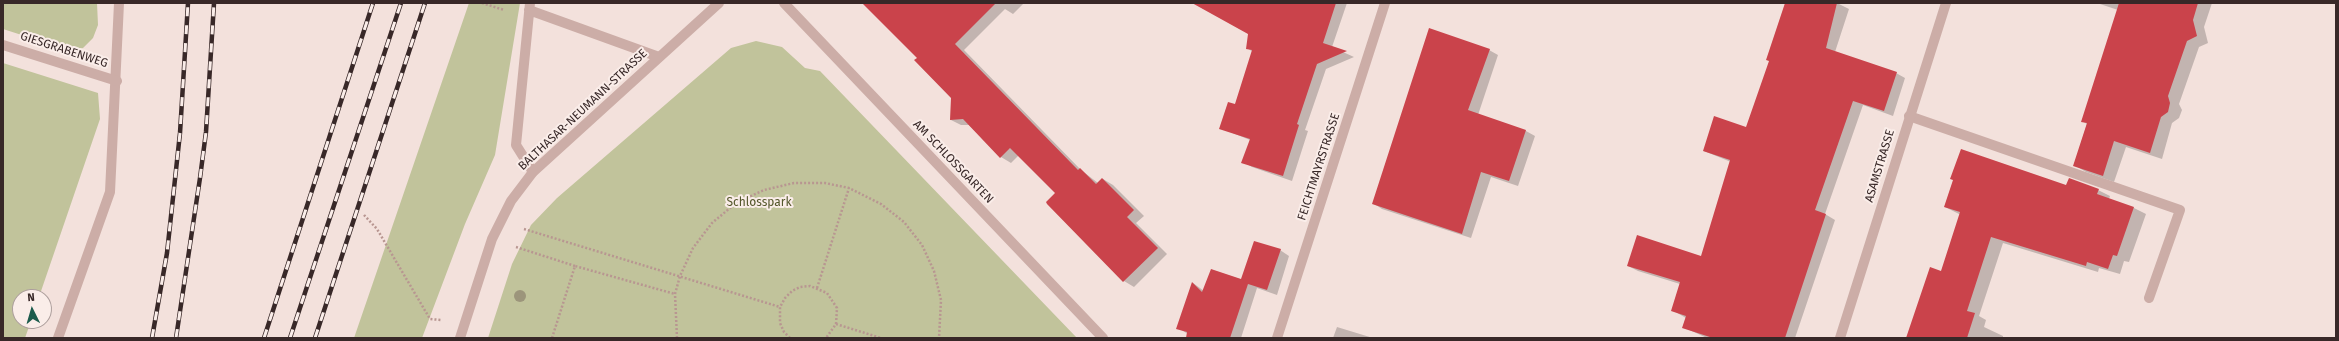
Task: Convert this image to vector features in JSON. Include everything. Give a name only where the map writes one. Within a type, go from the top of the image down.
[{"type":"street","points":[[58,338],[110,192],[117,81],[119,3]]},
{"type":"street","name":"BALTHASAR-NEUMANN-STRASSE","points":[[460,338],[492,239],[511,201],[533,172],[719,3]]},
{"type":"street","name":"AM SCHLOSSGARTEN","points":[[784,3],[1103,338]]},
{"type":"street","name":"FEICHTMAYRSTRASSE","points":[[1277,338],[1385,3]]},
{"type":"street","name":"ASAMSTRASSE","points":[[1840,338],[1946,3]]},
{"type":"street","points":[[533,172],[516,144],[529,7],[659,57]]},
{"type":"street","name":"GIESGRABENWEG","points":[[3,44],[117,81]]},
{"type":"street","points":[[1909,116],[2180,210],[2149,298]]},
{"type":"path","points":[[482,3],[506,10]]},
{"type":"path","points":[[677,338],[675,294],[680,276],[693,248],[712,223],[736,203],[764,190],[794,183],[825,183],[849,188],[881,204],[904,222],[922,245],[934,271],[941,300],[939,338]]},
{"type":"path","points":[[817,288],[849,188]]},
{"type":"path","points":[[364,215],[377,229],[430,319]]},
{"type":"path","points":[[501,221],[780,307]]},
{"type":"path","points":[[492,239],[575,266],[675,294]]},
{"type":"path","points":[[552,338],[575,266]]},
{"type":"path","points":[[790,338],[784,332],[780,324],[780,307],[784,298],[792,291],[800,287],[817,288],[827,293],[833,299],[836,308],[836,324],[826,338]]},
{"type":"path","points":[[836,324],[881,338]]},
{"type":"green space","points":[[3,3],[97,3],[98,25],[93,38],[83,48],[74,51],[3,29]]},
{"type":"green space","points":[[469,3],[520,3],[495,155],[465,224],[422,338],[354,338]]},
{"type":"green space","name":"Schlosspark","points":[[756,41],[782,47],[805,68],[820,71],[1077,338],[488,338],[512,264],[531,225],[557,198],[731,48]]},
{"type":"green space","points":[[3,63],[98,93],[100,119],[42,289],[12,289],[12,329],[28,329],[25,338],[3,338]]},
{"type":"building","points":[[862,3],[996,3],[955,44],[1078,170],[1080,168],[1096,184],[1102,178],[1134,210],[1127,217],[1158,248],[1123,282],[1047,204],[1046,202],[1055,193],[1010,148],[1000,158],[963,119],[950,120],[951,98],[914,60],[917,58]]},
{"type":"building","points":[[1192,3],[1336,3],[1323,43],[1347,51],[1317,64],[1297,124],[1299,125],[1283,176],[1241,163],[1250,139],[1219,129],[1228,102],[1235,104],[1252,50],[1246,49],[1248,34]]},
{"type":"building","points":[[1785,3],[1837,3],[1826,48],[1897,72],[1884,111],[1853,101],[1815,210],[1826,214],[1785,338],[1713,338],[1682,328],[1686,316],[1671,311],[1680,282],[1627,266],[1637,235],[1701,256],[1730,160],[1703,151],[1714,116],[1746,127],[1769,61],[1766,60]]},
{"type":"building","points":[[2119,3],[2198,3],[2193,20],[2197,36],[2187,41],[2168,96],[2170,103],[2168,112],[2161,117],[2150,153],[2114,141],[2103,176],[2073,166],[2087,123],[2081,122]]},
{"type":"building","points":[[1429,28],[1490,49],[1468,110],[1526,130],[1509,181],[1481,172],[1462,234],[1372,204]]},
{"type":"building","points":[[1961,149],[2066,185],[2069,178],[2099,189],[2097,194],[2134,207],[2117,256],[2113,255],[2108,269],[2087,262],[2086,266],[1991,237],[1967,311],[1975,313],[1967,338],[1906,338],[1930,267],[1941,271],[1960,212],[1944,207],[1953,180],[1950,179]]},
{"type":"building","points":[[1254,241],[1281,249],[1267,290],[1248,284],[1230,338],[1186,338],[1187,332],[1176,329],[1192,282],[1202,292],[1211,269],[1241,279]]},
{"type":"railway","points":[[152,338],[167,253],[180,133],[188,3]]},
{"type":"railway","points":[[176,338],[206,132],[214,3]]},
{"type":"railway","points":[[264,338],[373,3]]},
{"type":"railway","points":[[290,338],[401,3]]},
{"type":"railway","points":[[315,338],[425,3]]}]
